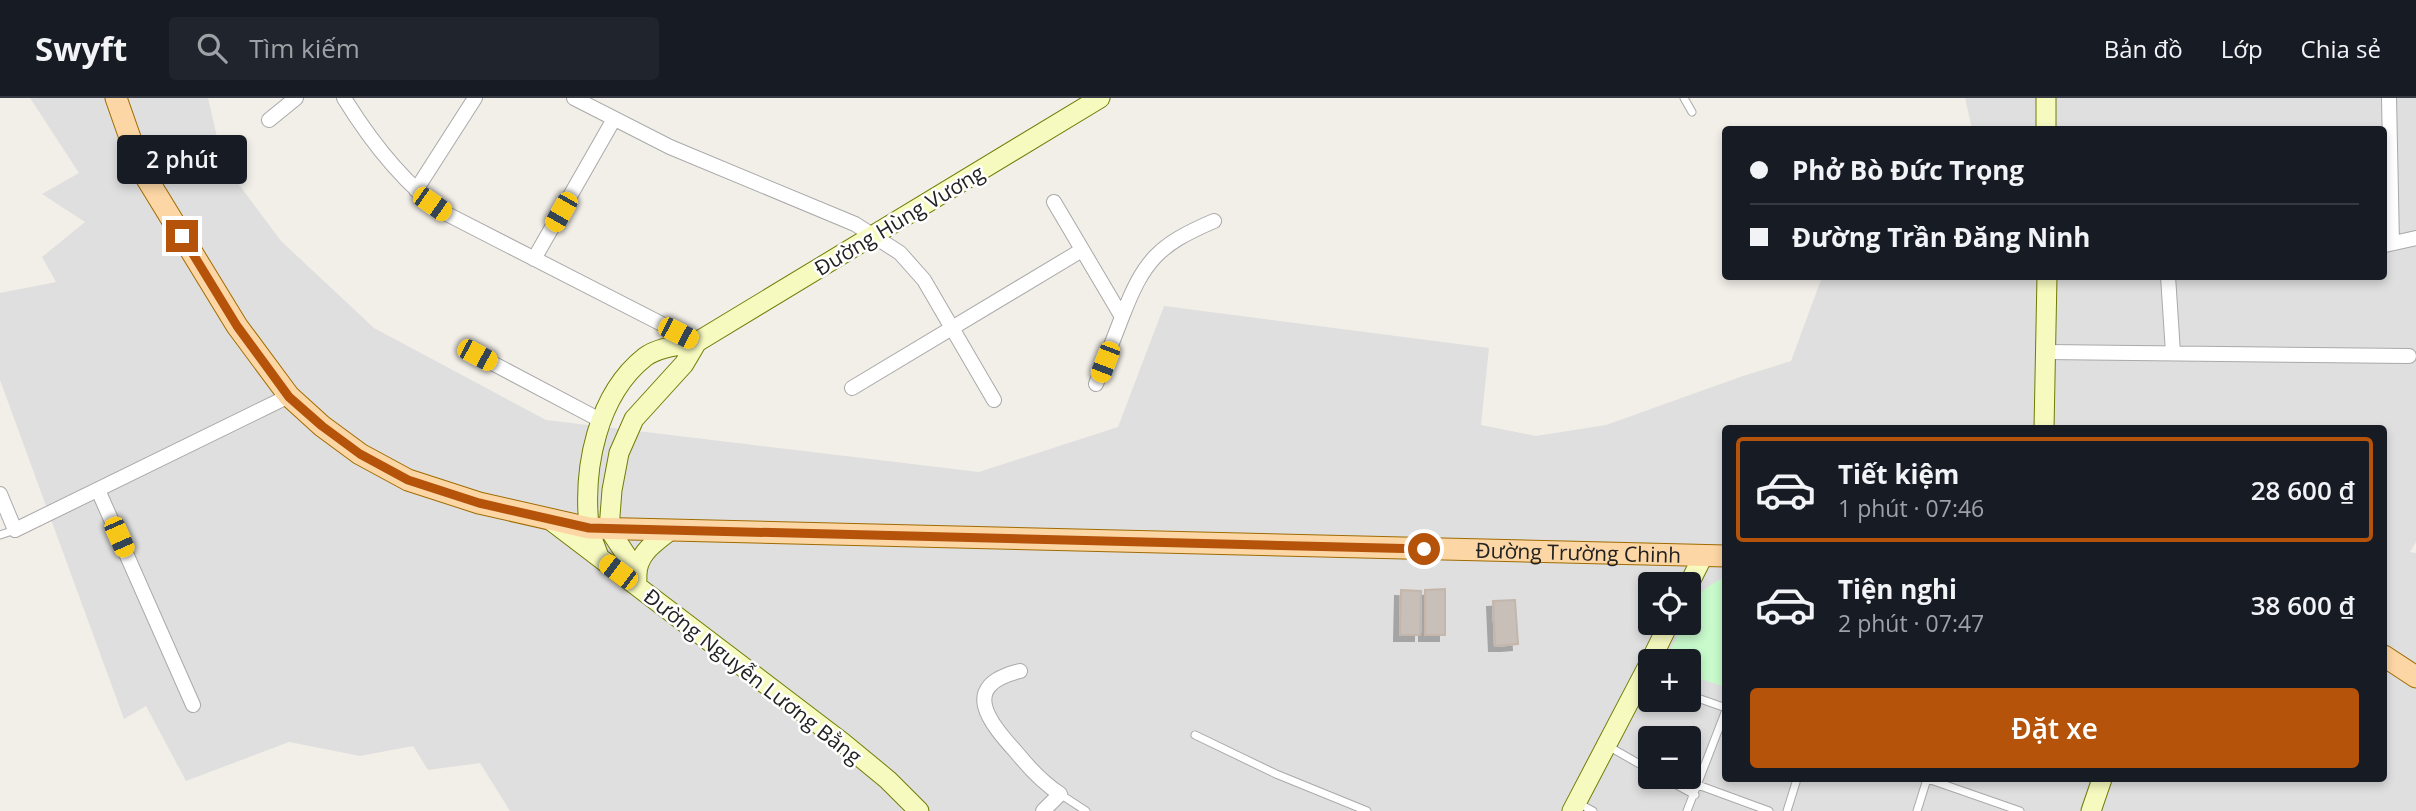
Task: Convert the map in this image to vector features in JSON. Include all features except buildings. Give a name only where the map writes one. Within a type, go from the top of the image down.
[{"type":"main road","name":"Đường Trường Chinh","points":[[116,98],[141,169],[237,326],[289,397],[360,454],[408,480],[479,503],[550,520],[599,528],[1722,556]]},
{"type":"main road","points":[[2387,658],[2416,677]]},
{"type":"street","points":[[269,120],[296,98]]},
{"type":"street","points":[[344,98],[367,131],[416,190],[445,213],[697,342]]},
{"type":"street","points":[[416,190],[475,98]]},
{"type":"street","points":[[574,98],[670,147],[855,225],[900,253],[912,265],[953,328],[994,400]]},
{"type":"street","name":"Đường Hùng Vương","points":[[599,528],[591,461],[600,420],[626,377],[647,355],[697,342],[1100,98]]},
{"type":"street","points":[[2046,98],[2046,126]]},
{"type":"street","points":[[2389,98],[2388,244],[2416,238]]},
{"type":"street","points":[[534,259],[614,120]]},
{"type":"street","points":[[1054,202],[1122,317]]},
{"type":"street","points":[[1096,384],[1132,292],[1147,264],[1181,235],[1214,221]]},
{"type":"street","points":[[852,388],[1082,250]]},
{"type":"street","points":[[2044,425],[2047,280]]},
{"type":"street","points":[[2168,280],[2174,353]]},
{"type":"street","name":"Đường Hùng Vương","points":[[599,528],[612,490],[619,453],[634,419],[684,364],[697,342]]},
{"type":"street","points":[[2046,352],[2409,356]]},
{"type":"street","points":[[477,355],[600,420]]},
{"type":"street","points":[[0,494],[15,530],[289,397]]},
{"type":"street","points":[[98,490],[193,705]]},
{"type":"street","name":"Đường Nguyễn Lương Bằng","points":[[550,520],[599,557],[637,578],[888,780],[919,811]]},
{"type":"street","points":[[599,528],[599,557]]},
{"type":"street","points":[[599,528],[637,578]]},
{"type":"street","points":[[637,578],[639,559],[671,530]]},
{"type":"street","points":[[1695,572],[1703,556]]},
{"type":"street","points":[[1020,671],[999,678],[991,684],[984,701],[985,710],[989,721],[1039,778],[1060,794],[1043,811]]},
{"type":"street","points":[[1581,808],[1607,746],[1638,689]]},
{"type":"street","points":[[2091,811],[2101,782]]},
{"type":"lane","points":[[1684,98],[1692,112]]},
{"type":"lane","points":[[0,535],[15,530]]},
{"type":"lane","points":[[1701,700],[1722,707]]},
{"type":"lane","points":[[1701,777],[1722,720]]},
{"type":"lane","points":[[1195,735],[1276,774],[1367,811]]},
{"type":"lane","points":[[1607,746],[1638,763]]},
{"type":"lane","points":[[1787,811],[1796,782]]},
{"type":"lane","points":[[1917,811],[1927,782]]},
{"type":"lane","points":[[1937,782],[2020,811]]},
{"type":"lane","points":[[1701,786],[1769,811]]},
{"type":"lane","points":[[1684,789],[1695,795]]},
{"type":"lane","points":[[1689,810],[1697,789]]},
{"type":"lane","points":[[1060,794],[1086,811]]},
{"type":"shaded area","points":[[30,98],[208,98],[223,163],[281,241],[374,328],[546,420],[979,472],[1118,427],[1164,306],[1489,348],[1481,425],[1536,436],[1606,425],[1791,361],[1821,280],[2387,280],[2387,126],[1971,126],[1965,98],[2416,98],[2416,542],[2410,552],[2416,553],[2416,811],[510,811],[480,763],[428,770],[413,746],[360,756],[289,742],[186,781],[146,706],[124,719],[0,380],[0,293],[56,282],[42,257],[85,222],[42,194],[79,173]]},
{"type":"green space","points":[[1722,579],[1722,686],[1701,679],[1701,649],[1671,649],[1678,635],[1701,635],[1701,593]]},
{"type":"route","points":[[182,236],[237,326],[289,397],[360,454],[408,480],[479,503],[589,528],[1424,549]]}]
